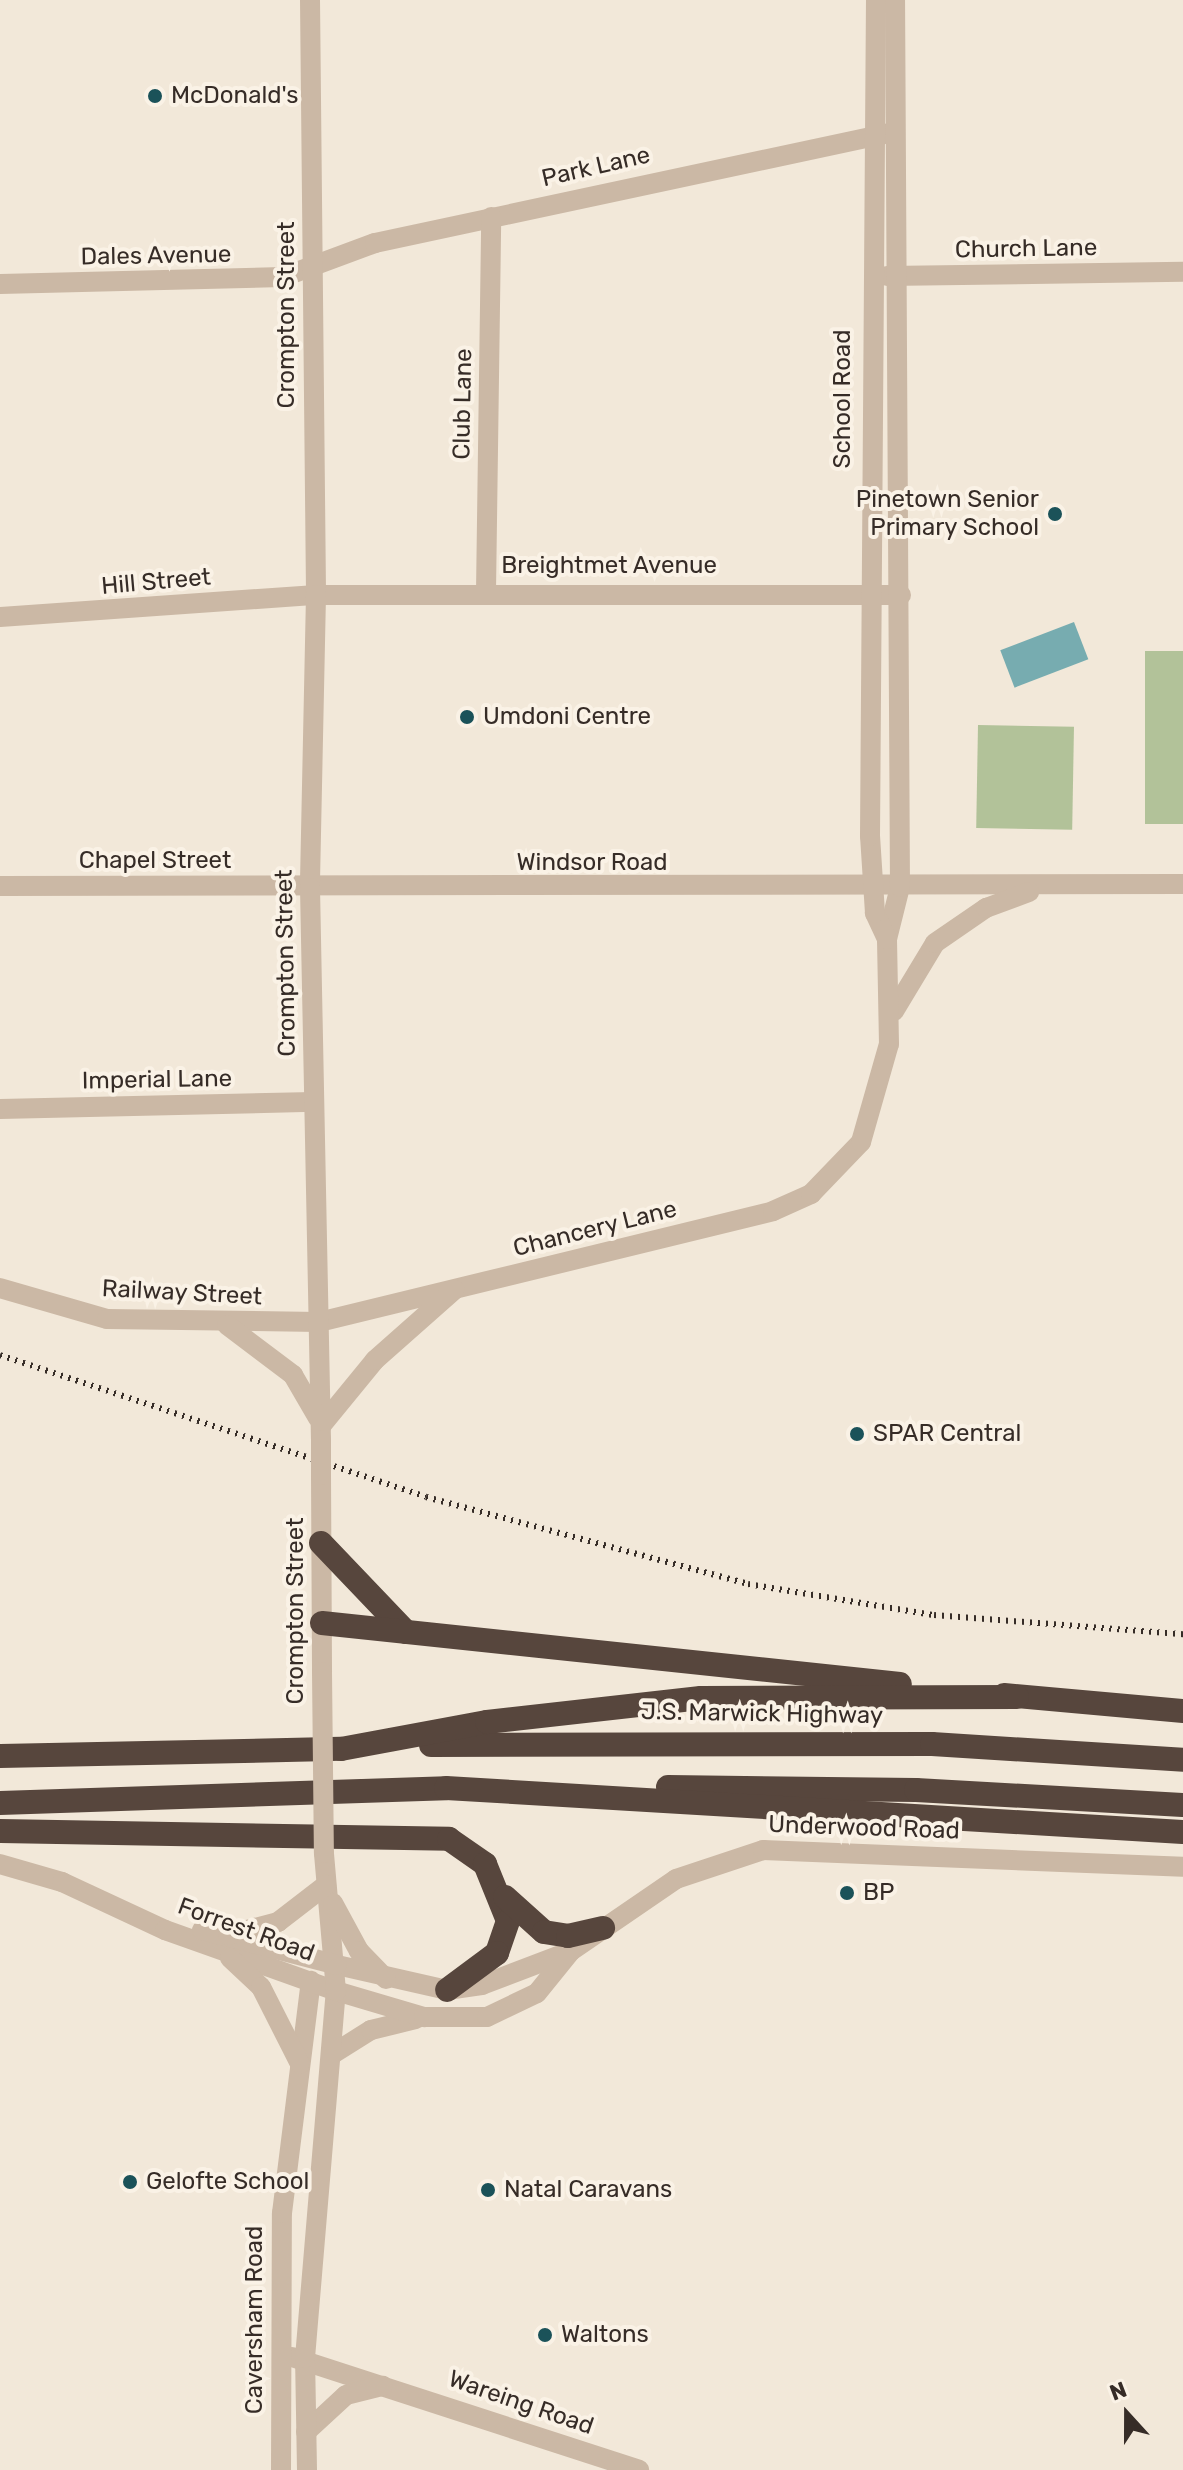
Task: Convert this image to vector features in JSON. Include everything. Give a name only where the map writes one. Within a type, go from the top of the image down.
[{"type":"highway","points":[[321,1531],[406,1632]]},
{"type":"highway","points":[[322,1623],[1017,1697],[1183,1711]]},
{"type":"highway","points":[[0,1756],[341,1749],[487,1722],[701,1698],[1017,1697]]},
{"type":"highway","name":"J.S. Marwick Highway","points":[[341,1749],[738,1741],[1183,1760]]},
{"type":"highway","points":[[0,1803],[446,1788],[818,1787],[1183,1805]]},
{"type":"highway","points":[[446,1788],[1183,1832]]},
{"type":"highway","points":[[0,1831],[434,1836],[475,1852],[503,1895],[544,1932],[568,1936],[603,1928]]},
{"type":"highway","points":[[447,1990],[475,1975],[502,1945],[508,1921],[503,1895]]},
{"type":"street","name":"Crompton Street","points":[[310,0],[316,595],[310,888],[321,1433],[324,1853],[329,1925],[337,1965],[336,1991]]},
{"type":"street","name":"School Road","points":[[876,0],[899,277],[900,887],[887,939]]},
{"type":"street","name":"School Road","points":[[861,1142],[888,1062],[890,1024],[887,939],[874,887],[868,593],[870,274],[886,133],[895,0]]},
{"type":"street","name":"Park Lane","points":[[312,269],[375,243],[886,133]]},
{"type":"street","name":"Club Lane","points":[[486,592],[491,217]]},
{"type":"street","name":"Dales Avenue","points":[[0,284],[258,280],[312,269]]},
{"type":"street","name":"Church Lane","points":[[870,274],[899,277],[1183,272]]},
{"type":"street","name":"Breightmet Avenue","points":[[316,595],[486,592],[901,595]]},
{"type":"street","name":"Hill Street","points":[[0,617],[316,595]]},
{"type":"street","name":"Windsor Road","points":[[310,888],[1183,884]]},
{"type":"street","name":"Chapel Street","points":[[0,886],[310,888]]},
{"type":"street","points":[[890,1024],[900,994],[935,943],[986,908],[1048,886]]},
{"type":"street","name":"Imperial Lane","points":[[0,1109],[314,1102]]},
{"type":"street","name":"Chancery Lane","points":[[319,1322],[773,1211],[811,1194],[861,1142]]},
{"type":"street","name":"Railway Street","points":[[0,1288],[107,1319],[227,1325],[319,1322]]},
{"type":"street","points":[[227,1325],[293,1375],[321,1433],[375,1360],[454,1290]]},
{"type":"street","name":"Underwood Road","points":[[337,1965],[386,1979],[447,1990],[571,1951],[676,1879],[763,1850],[1183,1867]]},
{"type":"street","name":"Forrest Road","points":[[0,1864],[221,1943],[336,1991]]},
{"type":"street","points":[[300,2064],[261,1987],[221,1943],[278,1922],[326,1885],[359,1951],[386,1979]]},
{"type":"street","name":"Crompton Street","points":[[311,1981],[314,1960],[329,1925]]},
{"type":"street","name":"Forrest Road","points":[[221,1943],[337,1965]]},
{"type":"street","name":"Underwood Road","points":[[336,1991],[424,2017],[487,2017],[514,2007],[557,1977],[571,1951]]},
{"type":"street","name":"Caversham Road","points":[[281,2470],[282,2213],[311,1981]]},
{"type":"street","name":"Caversham Road","points":[[307,2470],[305,2358],[336,1991]]},
{"type":"street","points":[[331,2055],[371,2030],[424,2017]]},
{"type":"street","name":"Wareing Road","points":[[280,2357],[305,2358],[639,2470]]},
{"type":"street","points":[[306,2432],[346,2395],[387,2385]]},
{"type":"green space","points":[[1145,651],[1183,651],[1183,824],[1145,824]]},
{"type":"green space","points":[[978,725],[1074,727],[1072,830],[976,828]]},
{"type":"water","points":[[1074,622],[1088,659],[1015,688],[1000,650]]},
{"type":"railway","points":[[0,1355],[426,1497],[748,1584],[934,1615],[1183,1634]]},
{"type":"place","name":"McDonald's","points":[[155,96]]},
{"type":"place","name":"Pinetown Senior Primary School","points":[[1055,514]]},
{"type":"place","name":"Umdoni Centre","points":[[467,717]]},
{"type":"place","name":"SPAR Central","points":[[857,1434]]},
{"type":"place","name":"BP","points":[[847,1893]]},
{"type":"place","name":"Gelofte School","points":[[130,2182]]},
{"type":"place","name":"Natal Caravans","points":[[488,2190]]},
{"type":"place","name":"Waltons","points":[[545,2335]]}]
